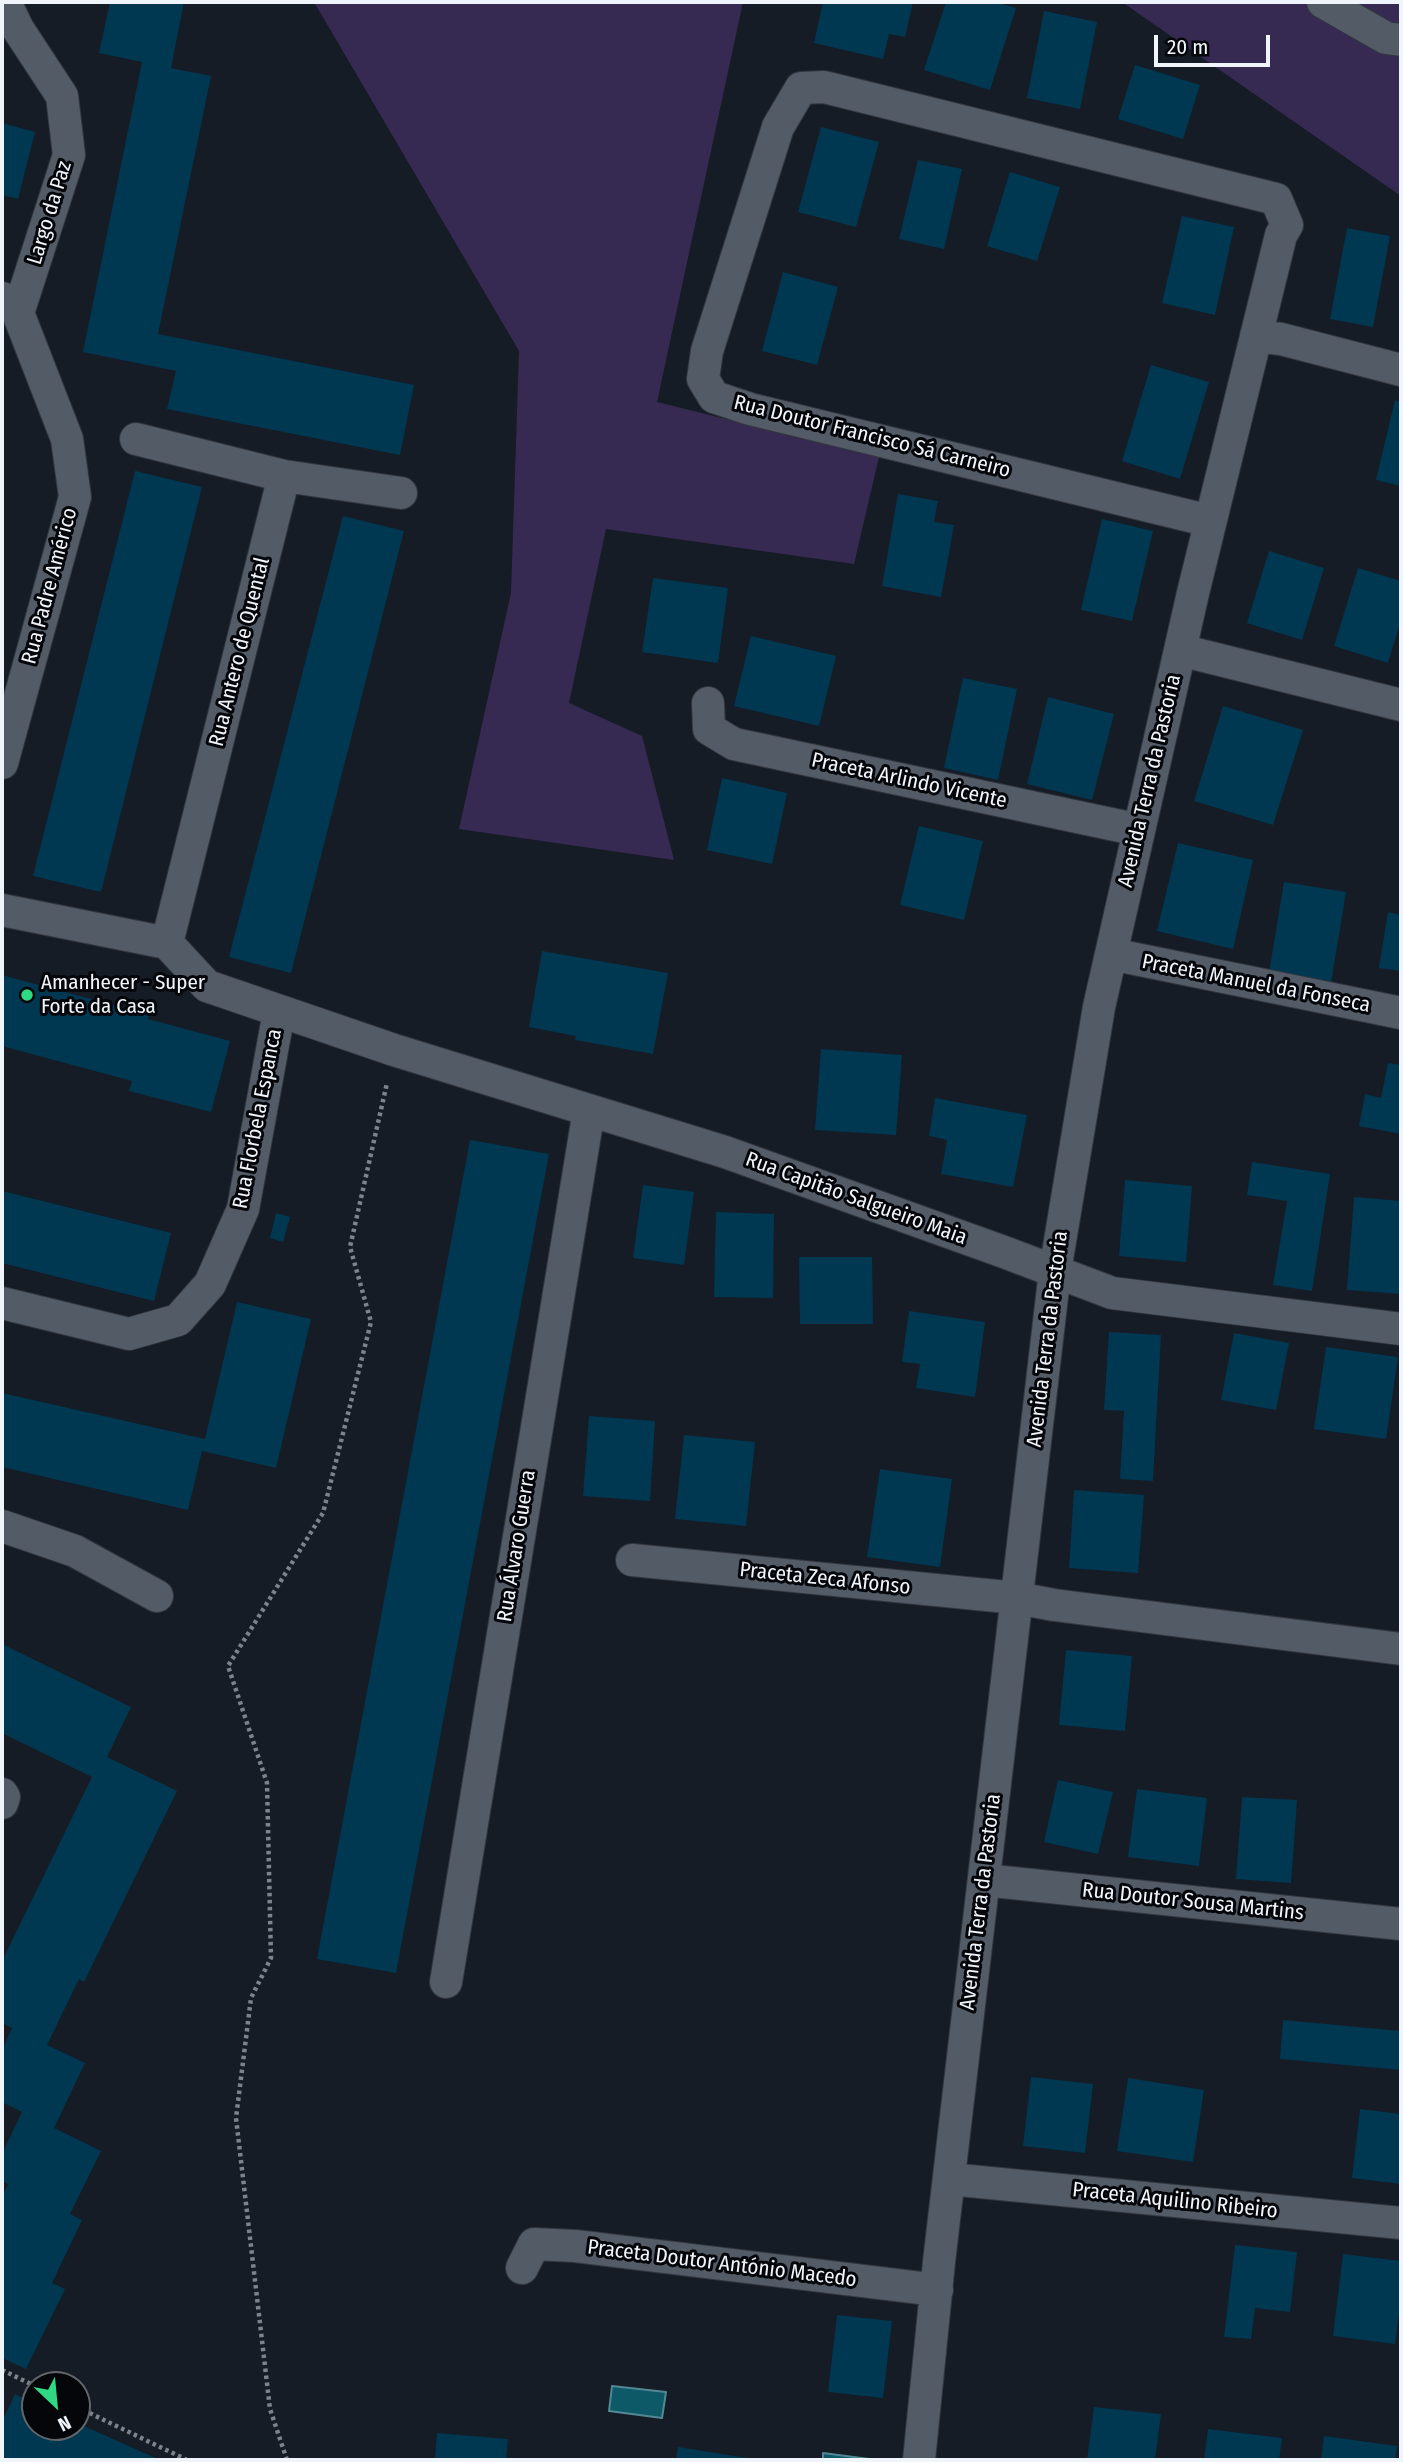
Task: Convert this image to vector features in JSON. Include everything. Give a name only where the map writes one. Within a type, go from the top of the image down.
[{"type":"street","name":"Largo da Paz","points":[[5,2],[18,29],[62,96],[69,155],[10,305]]},
{"type":"street","points":[[1323,2],[1386,38],[1401,40]]},
{"type":"street","name":"Rua Doutor Francisco Sá Carneiro","points":[[1210,521],[750,409],[714,397],[703,379],[708,351],[778,127],[800,88],[824,87],[1276,199],[1287,225],[1281,235]]},
{"type":"street","name":"Avenida Terra da Pastoria","points":[[919,2460],[949,2179],[1055,1271],[1099,1007],[1210,521],[1281,235]]},
{"type":"street","name":"Rua Padre Américo","points":[[2,763],[75,497],[67,439],[10,305]]},
{"type":"street","points":[[1256,336],[1282,339],[1401,370]]},
{"type":"street","points":[[136,439],[284,476],[401,493]]},
{"type":"street","name":"Rua Antero de Quental","points":[[167,943],[284,476]]},
{"type":"street","points":[[1180,650],[1401,705]]},
{"type":"street","name":"Praceta Arlindo Vicente","points":[[708,702],[709,729],[734,744],[1139,830]]},
{"type":"street","points":[[2,910],[167,943]]},
{"type":"street","name":"Rua Florbela Espanca","points":[[167,943],[207,986],[320,1025]]},
{"type":"street","name":"Praceta Manuel da Fonseca","points":[[1111,954],[1401,1013]]},
{"type":"street","name":"Rua Florbela Espanca","points":[[2,1303],[130,1334],[178,1320],[210,1284],[243,1209],[279,1012]]},
{"type":"street","name":"Rua Capitão Salgueiro Maia","points":[[320,1025],[725,1152],[1112,1293],[1401,1329]]},
{"type":"street","name":"Rua Álvaro Guerra","points":[[446,1982],[589,1110]]},
{"type":"street","points":[[2,1526],[75,1552],[157,1596]]},
{"type":"street","name":"Praceta Zeca Afonso","points":[[632,1560],[1017,1598]]},
{"type":"street","points":[[1017,1598],[1054,1605],[1401,1648]]},
{"type":"street","points":[[2,1794],[2,1803]]},
{"type":"street","name":"Rua Doutor Sousa Martins","points":[[984,1880],[1401,1924]]},
{"type":"street","name":"Praceta Aquilino Ribeiro","points":[[949,2179],[1401,2223]]},
{"type":"street","name":"Praceta Doutor António Macedo","points":[[522,2268],[534,2244],[575,2246],[937,2290]]},
{"type":"path","points":[[287,2460],[270,2409],[236,2118],[251,1998],[271,1958],[267,1783],[228,1666],[323,1513],[371,1322],[350,1247],[394,1050]]},
{"type":"path","points":[[2,2370],[21,2379]]},
{"type":"path","points":[[91,2414],[187,2460]]},
{"type":"shaded area","points":[[314,2],[743,2],[657,402],[879,457],[854,564],[606,529],[569,703],[642,736],[674,860],[459,829],[511,593],[519,351]]},
{"type":"shaded area","points":[[1122,2],[1401,2],[1401,196]]},
{"type":"water","points":[[612,2386],[666,2392],[662,2418],[609,2411]]},
{"type":"water","points":[[823,2453],[877,2460],[823,2460]]},
{"type":"building","points":[[110,2],[184,2],[171,68],[211,76],[158,334],[414,385],[400,455],[167,409],[176,371],[83,352],[142,62],[99,53]]},
{"type":"building","points":[[823,2],[913,2],[905,37],[889,34],[883,59],[814,43]]},
{"type":"building","points":[[946,2],[995,2],[1016,8],[990,90],[924,70]]},
{"type":"building","points":[[1044,11],[1097,22],[1080,109],[1027,98]]},
{"type":"building","points":[[1135,65],[1200,85],[1183,139],[1118,119]]},
{"type":"building","points":[[2,123],[35,132],[18,199],[2,195]]},
{"type":"building","points":[[821,127],[879,142],[856,227],[798,212]]},
{"type":"building","points":[[918,160],[962,169],[944,249],[899,239]]},
{"type":"building","points":[[1010,172],[1060,187],[1037,261],[987,246]]},
{"type":"building","points":[[1182,216],[1234,227],[1215,315],[1162,303]]},
{"type":"building","points":[[1347,228],[1390,236],[1373,327],[1330,319]]},
{"type":"building","points":[[783,272],[838,287],[817,365],[762,351]]},
{"type":"building","points":[[1151,365],[1209,382],[1180,479],[1122,461]]},
{"type":"building","points":[[1395,400],[1401,402],[1401,486],[1376,480]]},
{"type":"building","points":[[135,471],[202,487],[101,892],[33,876]]},
{"type":"building","points":[[898,494],[938,501],[934,522],[954,525],[941,597],[882,586]]},
{"type":"building","points":[[343,516],[404,531],[291,973],[229,957]]},
{"type":"building","points":[[1102,519],[1153,531],[1132,621],[1081,610]]},
{"type":"building","points":[[1269,551],[1324,568],[1302,640],[1247,623]]},
{"type":"building","points":[[1358,568],[1401,581],[1401,620],[1388,663],[1334,646]]},
{"type":"building","points":[[653,578],[728,588],[718,663],[642,652]]},
{"type":"building","points":[[751,636],[836,656],[819,726],[734,706]]},
{"type":"building","points":[[963,678],[1017,689],[998,780],[944,768]]},
{"type":"building","points":[[1048,697],[1114,714],[1092,800],[1027,784]]},
{"type":"building","points":[[1223,706],[1303,730],[1273,825],[1194,801]]},
{"type":"building","points":[[722,778],[787,793],[772,864],[707,850]]},
{"type":"building","points":[[919,826],[983,841],[964,920],[900,905]]},
{"type":"building","points":[[1178,843],[1253,860],[1233,949],[1157,931]]},
{"type":"building","points":[[1284,882],[1346,892],[1331,983],[1269,973]]},
{"type":"building","points":[[1388,912],[1401,915],[1401,971],[1379,968]]},
{"type":"building","points":[[542,951],[668,973],[653,1054],[575,1040],[576,1036],[529,1027]]},
{"type":"building","points":[[2,975],[150,1015],[148,1019],[230,1041],[211,1112],[129,1091],[132,1081],[2,1046]]},
{"type":"building","points":[[821,1049],[902,1055],[896,1135],[815,1130]]},
{"type":"building","points":[[1388,1063],[1401,1065],[1401,1134],[1359,1126],[1365,1094],[1381,1098]]},
{"type":"building","points":[[935,1098],[1027,1115],[1013,1187],[941,1174],[947,1140],[929,1136]]},
{"type":"building","points":[[470,1140],[549,1154],[396,1973],[317,1959]]},
{"type":"building","points":[[1252,1162],[1330,1174],[1312,1291],[1273,1285],[1287,1201],[1247,1195]]},
{"type":"building","points":[[1125,1180],[1192,1186],[1186,1262],[1119,1256]]},
{"type":"building","points":[[643,1185],[694,1192],[684,1265],[633,1258]]},
{"type":"building","points":[[2,1191],[171,1233],[154,1301],[2,1263]]},
{"type":"building","points":[[1354,1197],[1401,1201],[1401,1294],[1347,1290]]},
{"type":"building","points":[[716,1212],[774,1214],[773,1298],[714,1297]]},
{"type":"building","points":[[276,1213],[290,1217],[283,1242],[270,1238]]},
{"type":"building","points":[[799,1257],[872,1257],[873,1324],[800,1324]]},
{"type":"building","points":[[237,1302],[311,1319],[276,1468],[202,1451],[188,1510],[2,1467],[2,1393],[205,1439]]},
{"type":"building","points":[[909,1311],[985,1322],[975,1397],[916,1388],[920,1364],[902,1362]]},
{"type":"building","points":[[1109,1332],[1161,1335],[1153,1481],[1120,1479],[1124,1411],[1104,1410]]},
{"type":"building","points":[[1234,1333],[1289,1343],[1276,1410],[1221,1400]]},
{"type":"building","points":[[1326,1347],[1398,1357],[1386,1439],[1314,1429]]},
{"type":"building","points":[[589,1416],[655,1421],[650,1501],[583,1496]]},
{"type":"building","points":[[684,1435],[755,1442],[746,1526],[675,1519]]},
{"type":"building","points":[[880,1469],[952,1479],[940,1567],[867,1557]]},
{"type":"building","points":[[1074,1490],[1144,1495],[1138,1573],[1069,1568]]},
{"type":"building","points":[[2,1644],[131,1707],[107,1757],[177,1791],[84,1982],[79,1979],[47,2045],[85,2063],[54,2128],[101,2151],[70,2214],[82,2220],[52,2283],[65,2289],[26,2369],[2,2358],[2,2197],[8,2184],[2,2181],[2,2154],[22,2112],[2,2102],[2,2050],[12,2028],[2,2023],[2,1961],[92,1777],[2,1733]]},
{"type":"building","points":[[1066,1650],[1132,1656],[1125,1731],[1059,1725]]},
{"type":"building","points":[[1058,1780],[1113,1792],[1098,1854],[1044,1842]]},
{"type":"building","points":[[1137,1789],[1207,1798],[1199,1866],[1128,1857]]},
{"type":"building","points":[[1242,1797],[1297,1800],[1291,1883],[1236,1879]]},
{"type":"building","points":[[1283,2020],[1401,2031],[1401,2070],[1280,2059]]},
{"type":"building","points":[[1031,2077],[1093,2084],[1085,2153],[1023,2146]]},
{"type":"building","points":[[1128,2078],[1204,2090],[1193,2162],[1117,2151]]},
{"type":"building","points":[[1360,2109],[1401,2114],[1401,2184],[1352,2178]]},
{"type":"building","points":[[1235,2245],[1297,2252],[1290,2312],[1255,2308],[1251,2339],[1224,2337]]},
{"type":"building","points":[[1343,2254],[1401,2261],[1401,2296],[1395,2344],[1333,2336]]},
{"type":"building","points":[[837,2315],[892,2321],[883,2398],[828,2392]]},
{"type":"building","points":[[15,2394],[21,2397],[21,2441],[91,2441],[91,2429],[160,2460],[2,2460],[2,2422]]},
{"type":"building","points":[[1094,2407],[1161,2414],[1155,2460],[1087,2460]]},
{"type":"building","points":[[1208,2429],[1282,2438],[1279,2460],[1204,2460]]},
{"type":"building","points":[[437,2433],[508,2439],[506,2460],[435,2460]]},
{"type":"building","points":[[1324,2436],[1397,2446],[1395,2460],[1321,2460]]},
{"type":"building","points":[[678,2447],[754,2459],[754,2460],[676,2460]]},
{"type":"place","name":"Amanhecer - Super Forte da Casa","points":[[27,995]]}]
